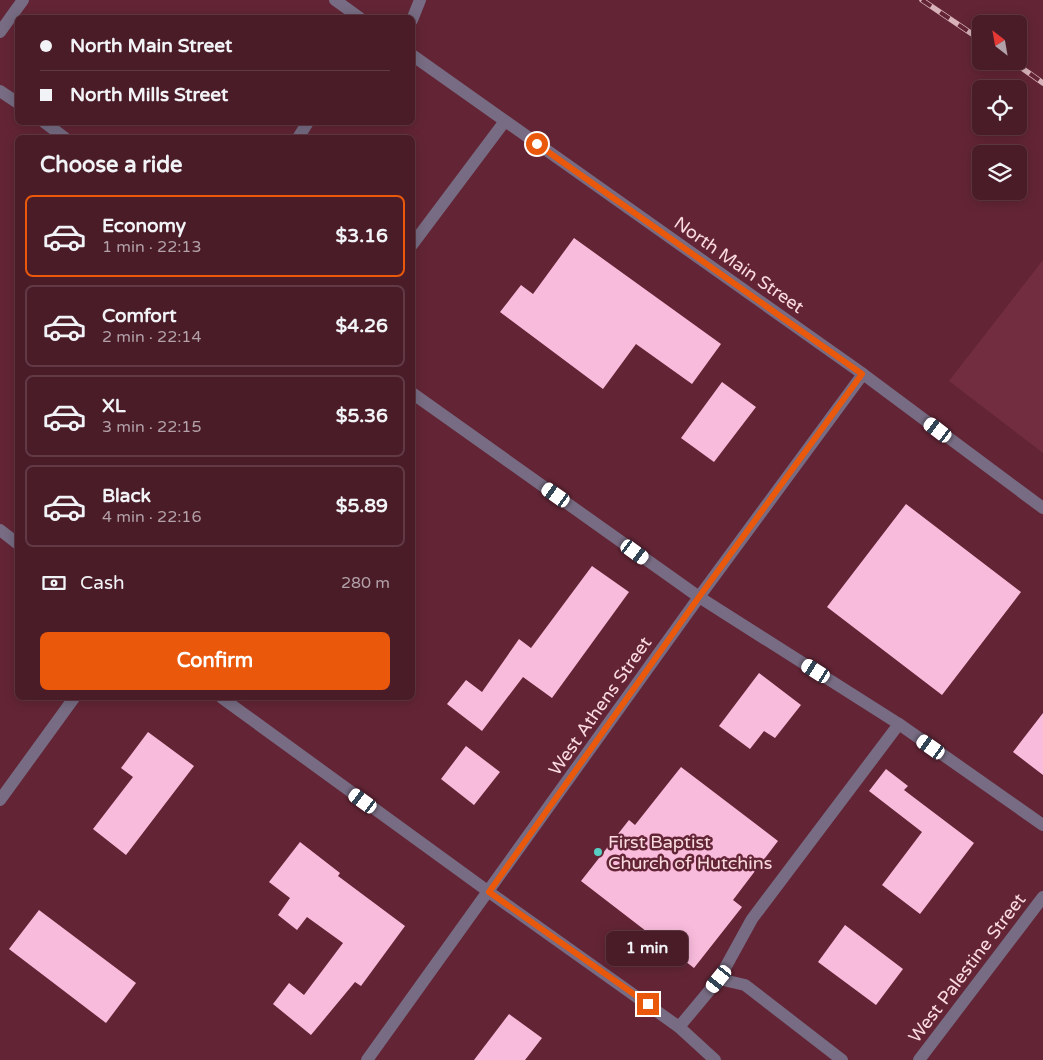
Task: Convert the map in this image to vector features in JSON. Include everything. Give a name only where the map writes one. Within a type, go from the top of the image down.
[{"type":"street","points":[[0,32],[23,0]]},
{"type":"street","points":[[335,0],[356,15]]},
{"type":"street","points":[[414,15],[420,0]]},
{"type":"street","name":"North Main Street","points":[[415,57],[862,374],[1043,508]]},
{"type":"street","points":[[0,91],[15,101]]},
{"type":"street","points":[[415,242],[505,121]]},
{"type":"street","points":[[48,125],[61,135]]},
{"type":"street","name":"West Athens Street","points":[[367,1060],[699,597],[862,374]]},
{"type":"street","points":[[415,394],[699,597],[899,724],[1043,825]]},
{"type":"street","points":[[0,530],[15,542]]},
{"type":"street","points":[[0,800],[73,700]]},
{"type":"street","points":[[225,700],[679,1027],[715,1060]]},
{"type":"street","points":[[679,1027],[719,979],[752,919],[899,724]]},
{"type":"street","name":"West Palestine Street","points":[[919,1060],[1040,906]]},
{"type":"street","points":[[719,979],[745,985],[842,1060]]},
{"type":"shaded area","points":[[1043,260],[1043,453],[949,381]]},
{"type":"building","points":[[574,238],[721,344],[692,384],[636,344],[603,389],[500,312],[521,285],[533,294]]},
{"type":"building","points":[[722,382],[756,407],[714,462],[681,438]]},
{"type":"building","points":[[906,504],[1021,592],[942,695],[827,607]]},
{"type":"building","points":[[592,566],[629,592],[552,698],[523,677],[482,731],[447,704],[466,680],[482,692],[519,639],[531,648]]},
{"type":"building","points":[[759,673],[801,705],[775,738],[764,731],[750,749],[719,726]]},
{"type":"building","points":[[1043,713],[1043,775],[1013,752]]},
{"type":"building","points":[[148,732],[194,766],[126,855],[93,829],[133,777],[121,768]]},
{"type":"building","points":[[466,746],[500,772],[474,805],[441,779]]},
{"type":"building","points":[[681,767],[778,841],[733,900],[742,907],[694,968],[581,881],[629,820],[635,825]]},
{"type":"building","points":[[886,769],[908,786],[904,790],[974,843],[920,914],[882,885],[922,832],[869,791]]},
{"type":"building","points":[[300,842],[340,873],[338,876],[405,926],[361,986],[355,982],[311,1035],[273,1004],[289,983],[304,995],[343,943],[307,917],[297,930],[278,915],[290,898],[269,882]]},
{"type":"building","points":[[39,910],[136,983],[106,1023],[9,949]]},
{"type":"building","points":[[845,925],[903,969],[876,1005],[818,962]]},
{"type":"building","points":[[509,1014],[542,1038],[525,1060],[474,1060]]},
{"type":"railway","points":[[922,0],[972,34]]},
{"type":"railway","points":[[1025,70],[1043,83]]},
{"type":"place","name":"First Baptist Church of Hutchins","points":[[598,852]]},
{"type":"route","points":[[537,144],[862,374],[699,597],[489,892],[648,1004]]}]
